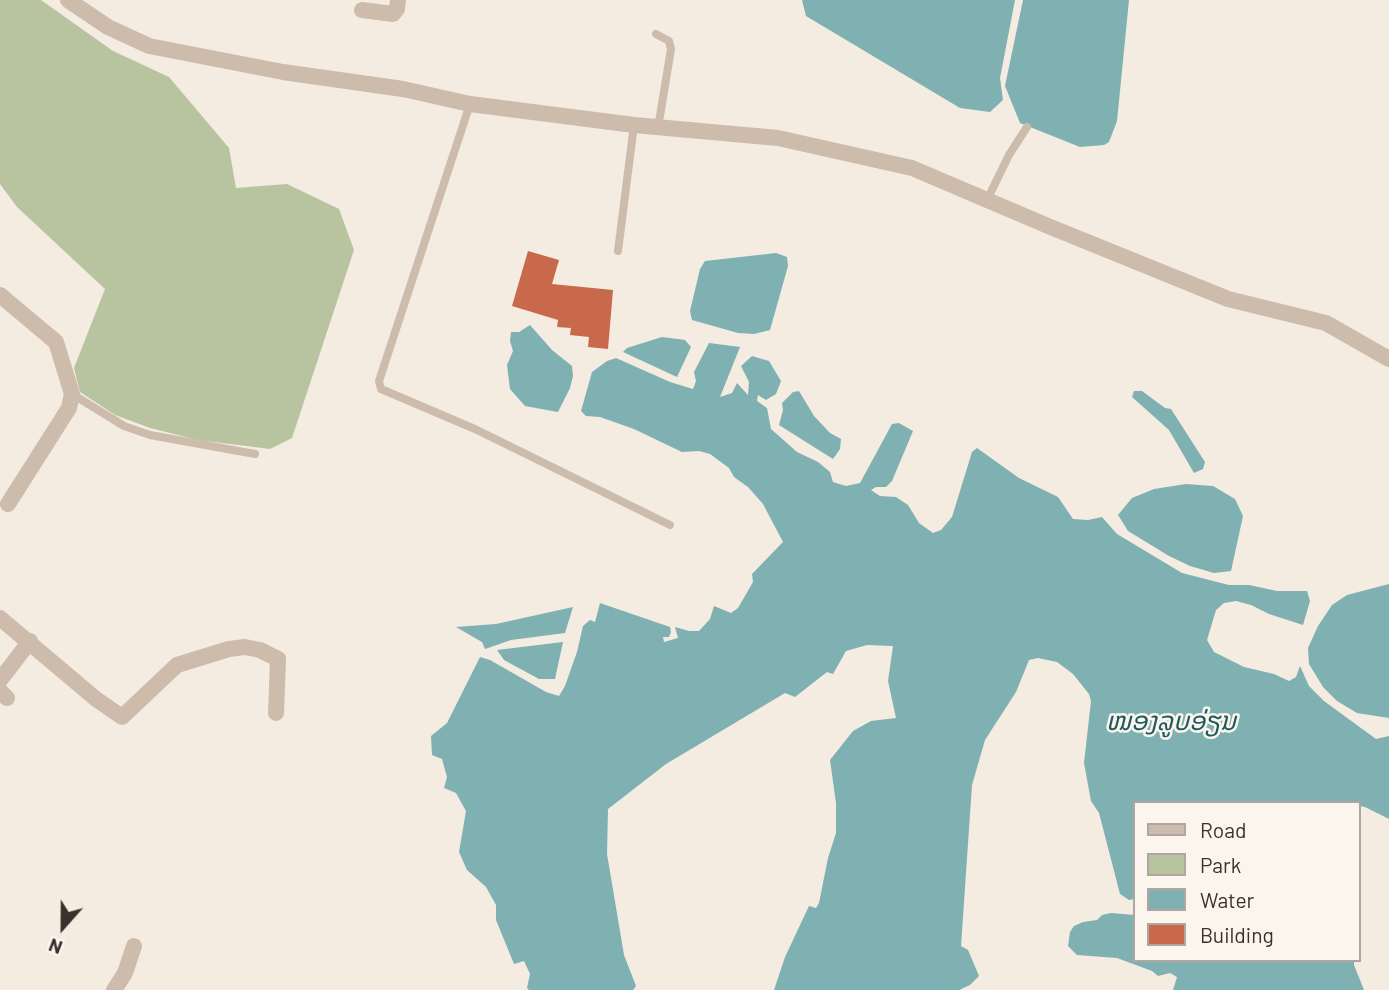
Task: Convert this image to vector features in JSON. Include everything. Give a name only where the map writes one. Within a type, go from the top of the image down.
[{"type":"street","points":[[68,0],[108,27],[149,46],[283,72],[403,89],[470,104],[658,128],[778,138],[912,168],[1227,299],[1326,323],[1389,359]]},
{"type":"street","points":[[362,10],[393,14],[398,0]]},
{"type":"street","points":[[0,295],[56,342],[72,394],[69,408],[8,504]]},
{"type":"street","points":[[0,618],[96,699],[122,717],[177,665],[229,649],[245,647],[260,650],[278,659],[276,713]]},
{"type":"street","points":[[0,680],[30,641]]},
{"type":"street","points":[[114,990],[125,973],[134,946]]},
{"type":"lane","points":[[656,34],[669,41],[671,49],[658,128]]},
{"type":"lane","points":[[470,104],[379,381],[381,389],[475,429],[670,525]]},
{"type":"lane","points":[[618,251],[634,125]]},
{"type":"lane","points":[[987,200],[1009,155],[1027,127]]},
{"type":"lane","points":[[72,394],[124,426],[150,435],[255,454]]},
{"type":"green space","points":[[0,0],[41,0],[113,51],[169,77],[229,148],[236,188],[287,184],[339,209],[354,250],[292,438],[270,449],[198,440],[150,428],[115,415],[80,392],[74,368],[105,289],[17,207],[0,184]]},
{"type":"water","points":[[802,0],[1015,0],[1000,78],[1003,100],[990,112],[960,108],[806,16]]},
{"type":"water","points":[[1023,0],[1129,0],[1117,121],[1109,142],[1104,145],[1080,147],[1020,123],[1005,86]]},
{"type":"water","points":[[776,253],[787,257],[788,266],[770,330],[754,334],[738,333],[692,320],[690,311],[700,269],[705,261]]},
{"type":"water","points":[[530,325],[552,350],[572,366],[570,388],[558,412],[525,406],[510,389],[507,365],[513,351],[511,332],[519,332]]},
{"type":"water","points":[[662,337],[685,340],[691,347],[677,377],[623,352],[627,348]]},
{"type":"water","name":"ໜອງລູບອ່ຽນ","points":[[709,343],[740,347],[720,397],[732,393],[737,383],[748,395],[749,382],[741,366],[752,356],[769,361],[781,381],[776,394],[766,400],[758,395],[757,401],[767,408],[771,429],[797,452],[818,462],[830,472],[833,482],[846,486],[860,483],[892,424],[899,423],[913,431],[892,481],[886,487],[871,490],[880,496],[896,497],[908,505],[919,523],[933,533],[941,530],[952,517],[972,452],[977,448],[1019,478],[1058,497],[1073,519],[1102,517],[1117,534],[1182,573],[1229,585],[1249,585],[1277,591],[1307,591],[1310,601],[1303,625],[1236,601],[1224,603],[1216,610],[1207,640],[1214,652],[1244,667],[1274,674],[1289,681],[1296,677],[1300,666],[1309,686],[1324,701],[1376,739],[1389,736],[1389,819],[1361,806],[1361,801],[1134,801],[1134,899],[1129,900],[1120,894],[1099,813],[1091,801],[1084,763],[1091,701],[1089,694],[1073,674],[1057,662],[1038,658],[1029,660],[1016,692],[985,740],[972,785],[961,946],[968,950],[979,976],[970,985],[959,990],[774,990],[785,957],[809,906],[816,908],[819,903],[836,833],[836,803],[830,760],[853,731],[871,721],[896,718],[888,681],[893,646],[867,645],[846,651],[833,674],[827,672],[795,697],[785,693],[666,764],[608,809],[607,854],[624,955],[636,986],[633,990],[529,990],[527,988],[530,974],[524,961],[514,964],[496,920],[496,905],[486,887],[467,870],[459,852],[466,811],[456,793],[444,788],[447,777],[442,759],[432,755],[431,736],[447,723],[480,657],[546,692],[559,696],[577,652],[583,626],[590,620],[595,622],[600,603],[670,627],[669,637],[663,637],[664,642],[678,638],[675,627],[699,631],[710,619],[714,606],[731,613],[738,608],[753,582],[752,574],[783,542],[763,504],[748,487],[734,477],[729,468],[710,454],[699,451],[682,452],[634,429],[600,417],[586,416],[581,411],[592,372],[607,361],[616,358],[693,389],[696,381],[694,372]]},
{"type":"water","points":[[799,391],[814,416],[830,433],[841,439],[840,449],[833,459],[779,425],[782,403],[793,392]]},
{"type":"water","points":[[1134,391],[1142,391],[1165,408],[1171,409],[1205,462],[1203,469],[1194,473],[1169,430],[1132,397]]},
{"type":"water","points":[[1186,484],[1213,486],[1235,499],[1243,516],[1231,571],[1214,573],[1169,556],[1128,531],[1118,515],[1132,498],[1154,489]]},
{"type":"water","points":[[1389,584],[1389,718],[1357,713],[1337,701],[1323,687],[1309,664],[1308,648],[1332,605],[1347,595]]},
{"type":"water","points":[[573,607],[565,633],[511,640],[485,649],[482,642],[456,627],[496,624]]},
{"type":"water","points":[[563,642],[555,679],[539,679],[504,660],[497,650]]},
{"type":"water","points":[[1102,915],[1134,915],[1134,962],[1354,962],[1364,990],[1173,990],[1177,977],[1170,973],[1158,976],[1152,971],[1117,958],[1077,955],[1068,946],[1070,932],[1074,926],[1097,920]]},
{"type":"building","points":[[528,251],[559,260],[552,284],[613,290],[608,349],[588,347],[589,337],[570,335],[571,328],[557,327],[558,320],[512,306]]}]
